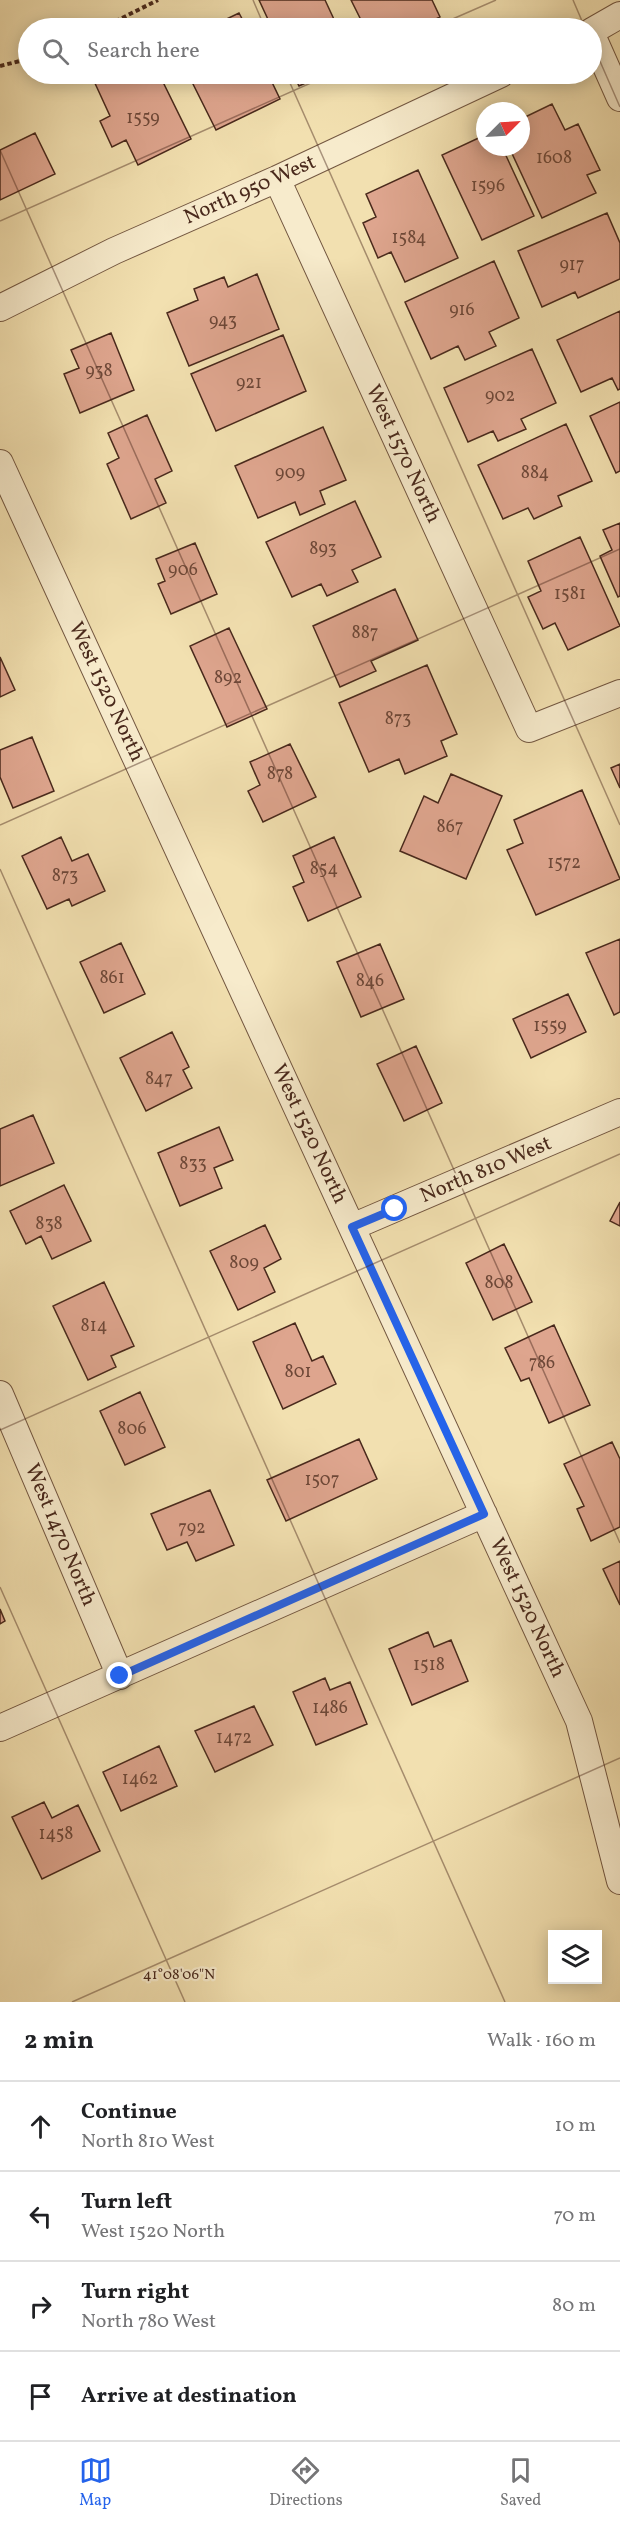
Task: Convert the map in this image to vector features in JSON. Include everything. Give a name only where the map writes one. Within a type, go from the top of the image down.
[{"type":"street","points":[[602,26],[620,15]]},
{"type":"street","points":[[602,58],[620,98]]},
{"type":"street","name":"North 950 West","points":[[0,308],[114,250],[277,178],[479,84]]},
{"type":"street","name":"West 1570 North","points":[[277,178],[529,729],[620,693]]},
{"type":"street","name":"West 1520 North","points":[[0,463],[579,1721],[620,1881]]},
{"type":"street","name":"North 810 West","points":[[352,1227],[620,1112]]},
{"type":"street","name":"West 1470 North","points":[[0,1394],[120,1676]]},
{"type":"street","points":[[0,1728],[484,1514]]},
{"type":"path","points":[[122,18],[158,0]]},
{"type":"path","points":[[0,66],[18,62]]},
{"type":"building","points":[[259,0],[325,0],[333,18],[267,18]]},
{"type":"building","points":[[351,0],[432,0],[440,17],[438,18],[360,18]]},
{"type":"building","points":[[239,13],[242,18],[229,18]]},
{"type":"building","points":[[95,84],[164,84],[191,139],[138,165],[126,140],[112,147],[100,121],[110,116]]},
{"type":"building","points":[[193,84],[273,84],[280,99],[216,130]]},
{"type":"building","points":[[552,104],[565,130],[578,124],[600,170],[587,175],[596,193],[542,218],[513,156],[530,156],[530,115]]},
{"type":"building","points":[[35,133],[55,174],[0,200],[0,150]]},
{"type":"building","points":[[476,139],[476,156],[506,156],[534,216],[482,240],[442,155]]},
{"type":"building","points":[[418,170],[458,258],[405,282],[391,252],[378,258],[363,223],[376,217],[366,194]]},
{"type":"building","points":[[607,213],[620,243],[620,279],[578,298],[575,292],[542,307],[518,251]]},
{"type":"building","points":[[494,261],[519,318],[489,332],[496,346],[465,360],[458,346],[431,359],[405,302]]},
{"type":"building","points":[[257,274],[279,329],[189,366],[167,313],[198,300],[194,289],[224,277],[228,287]]},
{"type":"building","points":[[620,311],[620,389],[618,390],[612,378],[581,392],[557,340]]},
{"type":"building","points":[[111,333],[134,390],[80,413],[64,374],[79,368],[71,350]]},
{"type":"building","points":[[283,335],[306,391],[216,431],[191,374]]},
{"type":"building","points":[[532,349],[556,403],[521,419],[526,429],[498,441],[493,431],[468,442],[444,388]]},
{"type":"building","points":[[620,402],[620,471],[616,473],[590,416]]},
{"type":"building","points":[[147,415],[172,471],[155,479],[166,503],[131,519],[107,464],[119,458],[108,433]]},
{"type":"building","points":[[566,424],[592,481],[558,496],[562,506],[534,519],[528,508],[503,519],[478,465]]},
{"type":"building","points":[[323,427],[346,480],[320,491],[325,504],[300,515],[295,502],[258,518],[235,466]]},
{"type":"building","points":[[355,501],[381,557],[352,570],[358,582],[327,596],[321,584],[292,597],[266,542]]},
{"type":"building","points":[[620,523],[620,596],[618,597],[600,556],[612,550],[603,530]]},
{"type":"building","points":[[580,537],[620,626],[568,650],[555,623],[543,629],[528,597],[541,591],[528,561]]},
{"type":"building","points":[[195,543],[217,594],[171,614],[158,584],[165,581],[156,559]]},
{"type":"building","points":[[395,589],[418,640],[371,661],[376,671],[340,687],[313,626]]},
{"type":"building","points":[[229,628],[267,709],[227,727],[190,646]]},
{"type":"building","points":[[0,657],[15,690],[0,697]]},
{"type":"building","points":[[427,665],[457,734],[441,741],[447,756],[405,774],[399,759],[369,772],[339,703]]},
{"type":"building","points":[[32,737],[54,791],[13,808],[0,777],[0,750]]},
{"type":"building","points":[[290,744],[316,797],[263,822],[248,791],[260,785],[250,762]]},
{"type":"building","points":[[620,764],[620,788],[611,768]]},
{"type":"building","points":[[451,774],[502,796],[466,879],[400,851],[424,796],[438,803]]},
{"type":"building","points":[[582,790],[620,879],[536,915],[507,850],[523,843],[514,820]]},
{"type":"building","points":[[61,837],[72,861],[88,854],[105,891],[72,906],[69,899],[47,909],[22,856]]},
{"type":"building","points":[[334,837],[361,897],[308,921],[293,887],[304,882],[293,856]]},
{"type":"building","points":[[620,939],[620,1012],[614,1015],[586,953]]},
{"type":"building","points":[[121,943],[145,994],[104,1013],[80,962]]},
{"type":"building","points":[[380,944],[404,999],[361,1017],[337,962]]},
{"type":"building","points":[[568,994],[586,1032],[531,1058],[513,1019]]},
{"type":"building","points":[[172,1032],[189,1067],[183,1070],[192,1088],[146,1111],[120,1058]]},
{"type":"building","points":[[416,1046],[442,1103],[404,1121],[377,1064]]},
{"type":"building","points":[[33,1115],[54,1163],[0,1186],[0,1129]]},
{"type":"building","points":[[219,1127],[233,1160],[214,1168],[222,1188],[180,1206],[158,1153]]},
{"type":"building","points":[[64,1185],[91,1241],[52,1259],[41,1236],[26,1244],[10,1211]]},
{"type":"building","points":[[620,1202],[620,1226],[610,1221]]},
{"type":"building","points":[[265,1225],[281,1259],[264,1268],[275,1292],[238,1310],[210,1251]]},
{"type":"building","points":[[504,1244],[532,1302],[493,1320],[466,1263]]},
{"type":"building","points":[[104,1282],[134,1346],[111,1356],[116,1367],[88,1380],[53,1306]]},
{"type":"building","points":[[295,1323],[312,1361],[323,1356],[336,1384],[283,1409],[253,1342]]},
{"type":"building","points":[[554,1325],[590,1405],[549,1423],[529,1378],[521,1381],[505,1348]]},
{"type":"building","points":[[140,1392],[165,1447],[125,1465],[100,1411]]},
{"type":"building","points":[[359,1439],[377,1479],[286,1521],[267,1480]]},
{"type":"building","points":[[612,1442],[620,1459],[620,1527],[591,1541],[577,1509],[584,1506],[564,1464]]},
{"type":"building","points":[[210,1490],[234,1545],[196,1561],[187,1542],[167,1550],[151,1514]]},
{"type":"building","points":[[620,1561],[620,1605],[603,1569]]},
{"type":"building","points":[[0,1609],[5,1621],[0,1624]]},
{"type":"building","points":[[428,1632],[434,1647],[451,1640],[468,1681],[412,1705],[389,1649]]},
{"type":"building","points":[[325,1678],[330,1690],[350,1682],[367,1724],[316,1745],[293,1692]]},
{"type":"building","points":[[254,1706],[273,1745],[215,1772],[195,1731]]},
{"type":"building","points":[[159,1746],[177,1786],[121,1811],[103,1772]]},
{"type":"building","points":[[44,1802],[52,1818],[78,1805],[100,1851],[42,1879],[12,1817]]},
{"type":"route","points":[[120,1676],[484,1514],[352,1227],[395,1209]]}]
